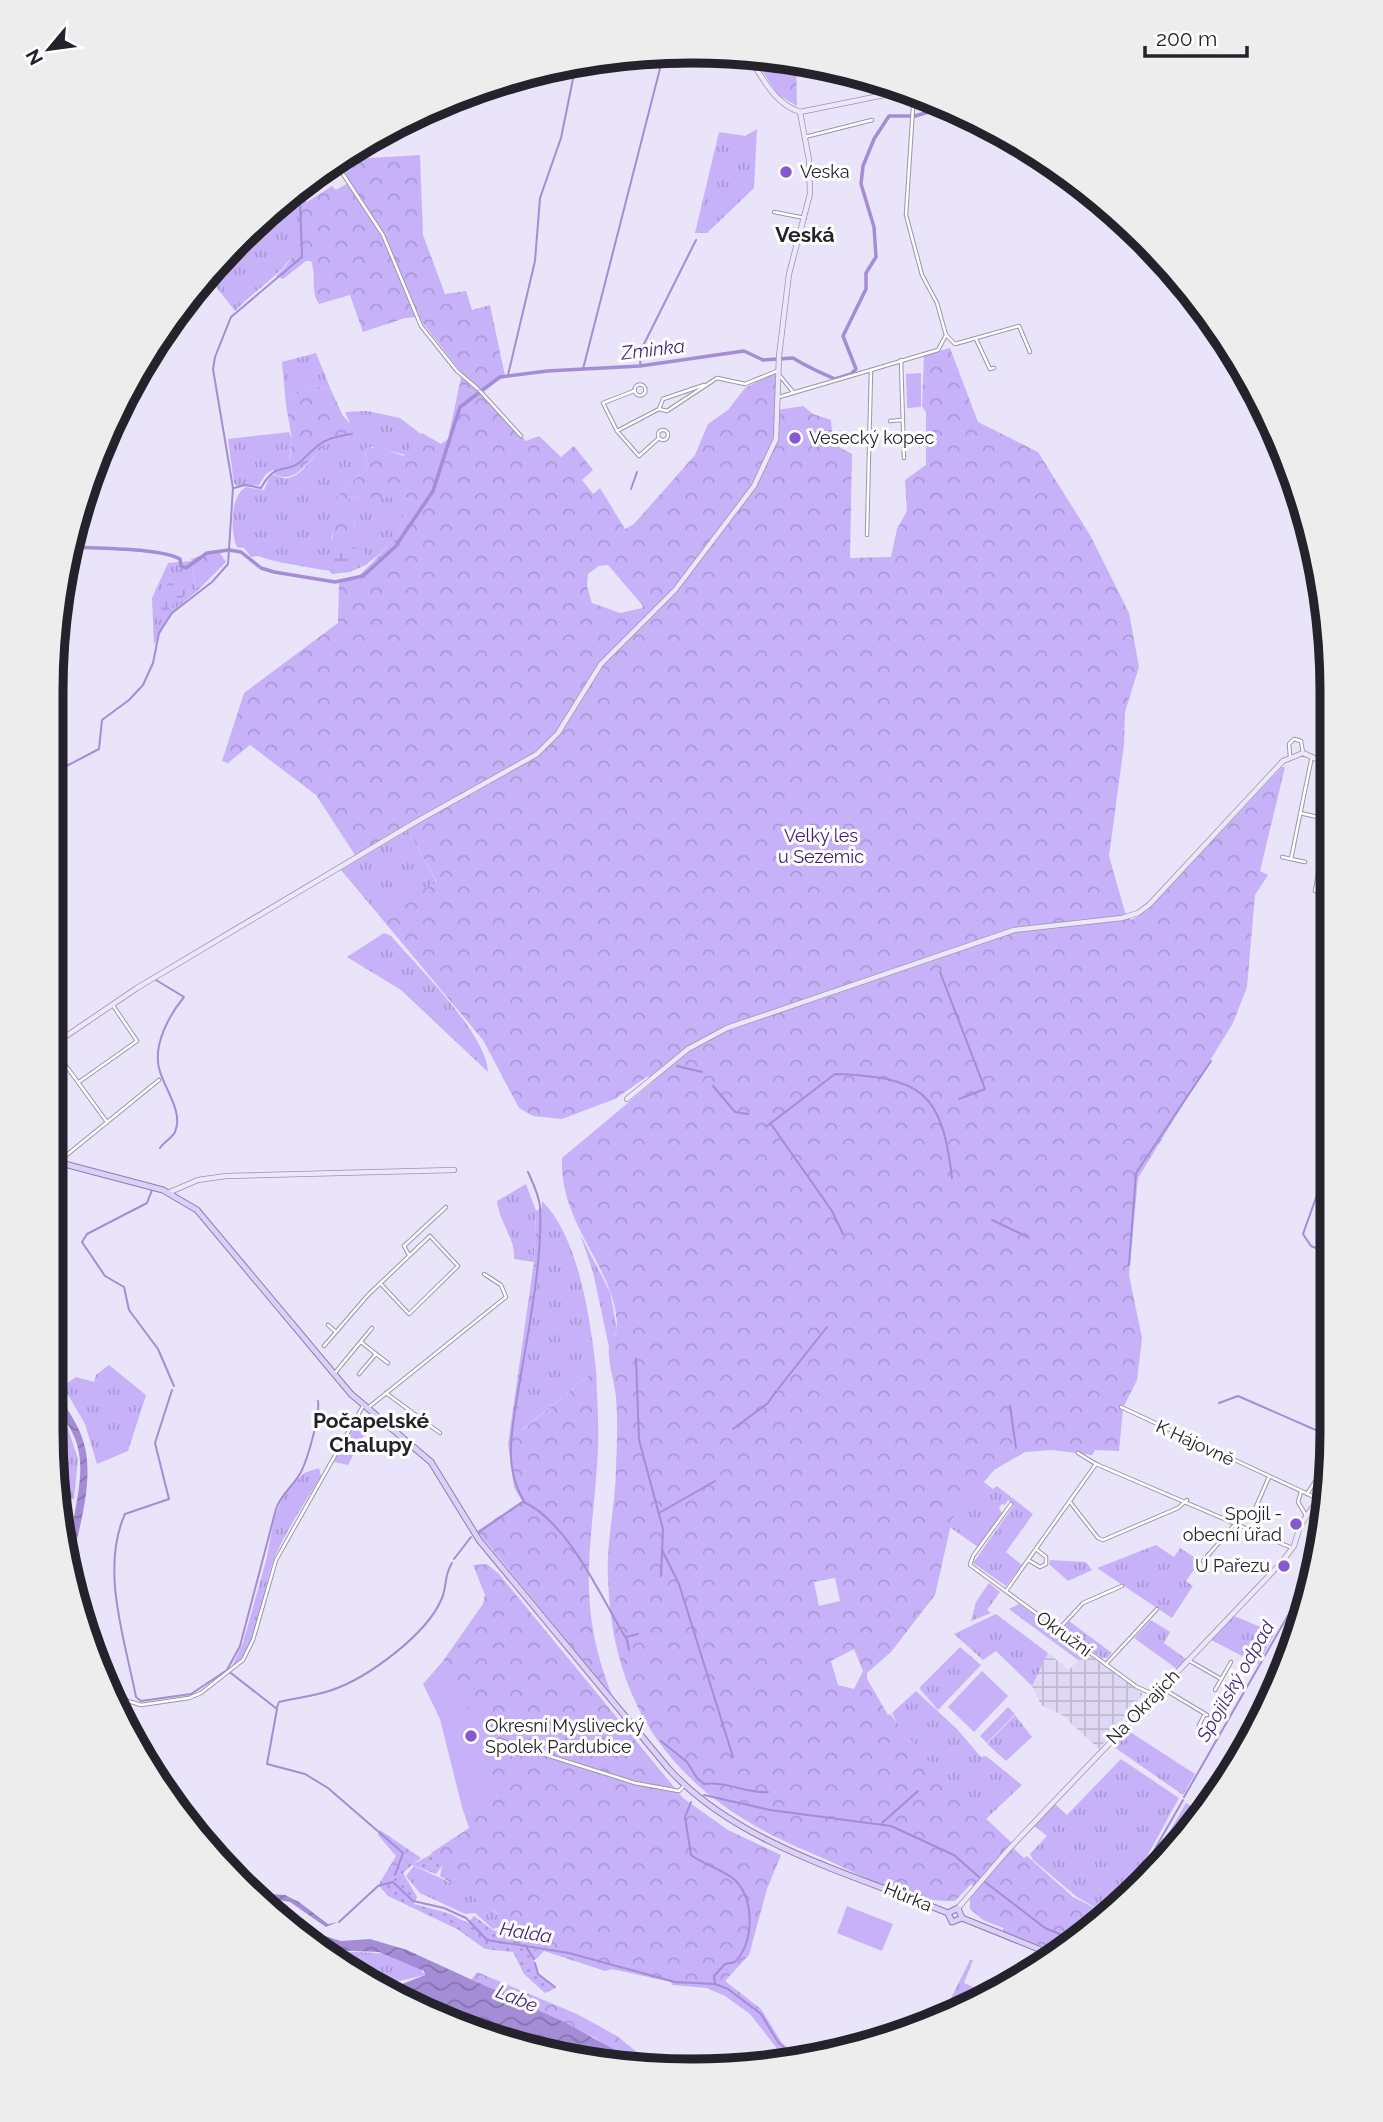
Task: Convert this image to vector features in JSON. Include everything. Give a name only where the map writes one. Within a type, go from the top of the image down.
[{"type":"main road","points":[[63,1163],[170,1192]]},
{"type":"main road","name":"Hůrka","points":[[170,1192],[202,1215],[364,1408],[431,1462],[479,1540],[684,1786],[710,1808],[743,1828],[948,1913],[953,1923],[962,1918]]},
{"type":"main road","points":[[948,1913],[952,1908],[958,1908],[962,1918],[1044,1951]]},
{"type":"street","points":[[755,66],[777,98],[800,112],[888,94]]},
{"type":"street","points":[[914,104],[906,215],[922,275],[937,303],[946,335],[954,344],[1019,326],[1029,350],[1023,350]]},
{"type":"street","points":[[63,1039],[155,977],[545,747],[558,733],[595,672],[675,590],[748,494],[776,439],[779,359],[789,274],[805,218],[811,178],[800,112]]},
{"type":"street","points":[[805,136],[872,120]]},
{"type":"street","points":[[845,128],[847,134]]},
{"type":"street","points":[[340,170],[383,234],[421,326],[457,371],[479,390],[521,436]]},
{"type":"street","points":[[774,212],[805,218]]},
{"type":"street","points":[[779,397],[938,350],[946,335]]},
{"type":"street","points":[[976,339],[990,369],[994,368]]},
{"type":"street","points":[[901,360],[904,458]]},
{"type":"street","points":[[867,535],[871,370]]},
{"type":"street","points":[[617,431],[659,408],[663,399],[723,378],[747,383],[779,373]]},
{"type":"street","points":[[779,373],[794,393]]},
{"type":"street","points":[[659,408],[667,411],[704,385]]},
{"type":"street","points":[[634,391],[603,402],[617,431],[639,456],[659,438]]},
{"type":"street","points":[[890,421],[903,421]]},
{"type":"street","points":[[1290,756],[1289,744],[1294,739],[1303,744],[1303,753]]},
{"type":"street","points":[[627,1100],[694,1044],[727,1028],[1014,930],[1122,918],[1138,913],[1149,905],[1290,756],[1303,753],[1320,759]]},
{"type":"street","points":[[1291,859],[1312,755]]},
{"type":"street","points":[[1300,813],[1320,818]]},
{"type":"street","points":[[1282,857],[1305,862]]},
{"type":"street","points":[[1315,891],[1320,866]]},
{"type":"street","points":[[79,1082],[137,1041],[112,1004]]},
{"type":"street","points":[[63,1060],[107,1122]]},
{"type":"street","points":[[63,1155],[159,1080]]},
{"type":"street","points":[[170,1192],[198,1180],[226,1175],[454,1170]]},
{"type":"street","points":[[409,1255],[404,1246],[446,1207]]},
{"type":"street","points":[[324,1346],[380,1283],[430,1236],[458,1266],[409,1314],[380,1283]]},
{"type":"street","points":[[124,1700],[141,1705],[190,1698],[201,1693],[243,1660],[253,1640],[276,1560],[364,1408],[506,1297],[501,1285],[484,1274]]},
{"type":"street","points":[[328,1325],[336,1332]]},
{"type":"street","points":[[334,1375],[372,1328]]},
{"type":"street","points":[[361,1342],[388,1363]]},
{"type":"street","points":[[359,1374],[376,1354]]},
{"type":"street","points":[[386,1393],[440,1433]]},
{"type":"street","name":"K Hájovně","points":[[1121,1407],[1316,1498]]},
{"type":"street","points":[[1079,1453],[1096,1464],[1187,1500],[1292,1548]]},
{"type":"street","points":[[1006,1591],[1096,1464]]},
{"type":"street","points":[[1307,1494],[1319,1476]]},
{"type":"street","points":[[1252,1516],[1269,1477]]},
{"type":"street","points":[[1301,1492],[1299,1504],[1307,1518]]},
{"type":"street","points":[[1070,1502],[1098,1538],[1103,1540],[1178,1508],[1187,1500]]},
{"type":"street","name":"Na Okrajích","points":[[958,1908],[984,1876],[1292,1548],[1316,1502]]},
{"type":"street","points":[[1001,1506],[1006,1510],[1011,1504]]},
{"type":"street","name":"Okružní","points":[[1006,1510],[969,1563],[1058,1630],[1155,1695]]},
{"type":"street","points":[[1203,1561],[1237,1522]]},
{"type":"street","points":[[1028,1560],[1040,1567],[1046,1564],[1046,1558],[1036,1549]]},
{"type":"street","points":[[1058,1630],[1083,1603],[1122,1586]]},
{"type":"street","points":[[1106,1664],[1157,1609]]},
{"type":"street","points":[[1188,1660],[1221,1679]]},
{"type":"street","points":[[1215,1690],[1231,1662]]},
{"type":"street","points":[[1162,1688],[1206,1714],[1199,1725]]},
{"type":"street","points":[[499,1740],[635,1783],[679,1791],[684,1786]]},
{"type":"shaded area","points":[[1085,1652],[1143,1694],[1099,1749],[1062,1715],[1041,1705],[1032,1686],[1048,1653],[1069,1670]]},
{"type":"green space","points":[[760,67],[796,72],[797,106],[778,95]]},
{"type":"green space","points":[[757,129],[754,188],[707,233],[695,233],[719,132],[745,136]]},
{"type":"green space","name":"Velký les u Sezemic","points":[[420,155],[423,235],[445,294],[466,291],[472,310],[490,305],[505,376],[481,391],[526,441],[539,436],[561,457],[574,446],[593,470],[582,480],[593,494],[600,488],[625,529],[634,524],[695,455],[708,424],[728,410],[745,388],[773,373],[776,375],[777,410],[803,406],[813,414],[831,420],[832,432],[838,432],[837,446],[852,454],[850,558],[891,557],[897,529],[907,511],[905,480],[926,465],[926,412],[922,407],[924,355],[950,348],[978,422],[1038,452],[1090,535],[1129,613],[1139,667],[1125,712],[1124,745],[1109,856],[1125,912],[1131,920],[1147,911],[1282,767],[1285,767],[1260,871],[1268,875],[1255,895],[1247,987],[1233,1023],[1138,1178],[1129,1275],[1142,1338],[1137,1380],[1123,1408],[1119,1451],[1095,1450],[1092,1455],[1052,1450],[1025,1452],[994,1470],[952,1520],[935,1595],[891,1652],[867,1673],[867,1679],[888,1715],[890,1714],[943,1778],[1015,1846],[1014,1849],[1024,1858],[1027,1856],[1073,1897],[1098,1910],[1047,1948],[983,1920],[970,1909],[970,1898],[976,1889],[971,1884],[955,1901],[918,1897],[882,1884],[767,1832],[727,1808],[693,1780],[664,1749],[641,1713],[624,1673],[613,1628],[608,1564],[616,1481],[617,1424],[609,1346],[617,1327],[615,1306],[569,1205],[562,1158],[653,1082],[648,1076],[615,1099],[562,1119],[533,1116],[519,1108],[483,1040],[377,913],[437,882],[405,825],[355,855],[316,795],[250,745],[228,763],[222,761],[244,693],[338,623],[339,579],[358,577],[395,539],[393,534],[401,526],[405,509],[413,505],[411,500],[399,495],[348,498],[356,533],[347,546],[341,548],[332,543],[335,498],[367,468],[365,449],[376,447],[404,456],[422,433],[441,444],[448,439],[462,373],[418,317],[405,318],[363,332],[350,295],[319,304],[315,294],[311,261],[306,261],[283,279],[276,276],[296,248],[300,226],[297,203],[303,197],[307,202],[332,186],[336,190],[350,182],[343,169],[358,159]],"holes":[[[608,565],[643,606],[620,613],[592,603],[587,586],[588,574],[599,566]],[[835,1578],[840,1601],[819,1606],[814,1582]],[[854,1649],[863,1671],[854,1689],[838,1685],[831,1661]]]},
{"type":"green space","points":[[296,203],[302,232],[297,248],[277,274],[235,311],[214,284],[247,247]]},
{"type":"green space","points":[[316,353],[331,390],[314,385],[296,395],[286,405],[282,362]]},
{"type":"green space","points":[[921,373],[921,407],[907,408],[906,374]]},
{"type":"green space","points":[[314,385],[331,390],[343,416],[359,433],[358,438],[345,436],[333,439],[294,475],[275,475],[273,469],[290,459],[292,439],[286,405],[296,395]]},
{"type":"green space","points":[[367,411],[400,418],[421,434],[406,455],[372,447],[365,449],[367,468],[335,498],[336,521],[331,539],[347,546],[355,527],[347,499],[399,495],[411,500],[413,505],[405,510],[401,526],[394,534],[395,539],[365,565],[346,571],[322,570],[258,556],[251,557],[244,548],[237,547],[233,532],[233,514],[241,492],[246,487],[264,490],[271,474],[286,478],[296,475],[332,440],[341,436],[351,437],[358,431],[352,428],[345,412]]},
{"type":"green space","points":[[289,432],[292,439],[289,461],[266,474],[259,485],[237,486],[234,483],[228,439]]},
{"type":"green space","points":[[353,547],[364,550],[368,564],[350,572],[332,574],[327,568],[330,560],[336,554]]},
{"type":"green space","points":[[218,550],[226,562],[196,592],[191,559]]},
{"type":"green space","points":[[191,561],[196,592],[172,612],[154,645],[152,598],[168,563]]},
{"type":"green space","points":[[173,574],[190,591],[162,615],[160,598]]},
{"type":"green space","points":[[408,830],[437,883],[377,913],[341,870]]},
{"type":"green space","points":[[384,933],[391,936],[464,1020],[485,1056],[488,1072],[401,990],[347,957]]},
{"type":"green space","points":[[526,1184],[536,1211],[534,1262],[514,1259],[512,1244],[497,1201]]},
{"type":"green space","points":[[542,1201],[555,1217],[574,1257],[586,1303],[596,1369],[516,1435],[514,1431],[536,1292]]},
{"type":"green space","points":[[543,1207],[536,1292],[515,1433],[524,1429],[596,1369],[598,1450],[590,1544],[590,1601],[600,1661],[612,1695],[477,1531],[522,1501],[514,1487],[508,1444],[534,1262],[536,1211]]},
{"type":"green space","points":[[580,1234],[610,1292],[617,1329],[609,1347],[593,1272]]},
{"type":"green space","points":[[109,1365],[146,1395],[128,1451],[97,1464],[85,1424],[63,1386],[76,1377],[94,1382],[96,1375]]},
{"type":"green space","points":[[65,1420],[78,1459],[74,1499],[67,1498]]},
{"type":"green space","points":[[357,1420],[366,1425],[364,1435],[348,1465],[334,1462]]},
{"type":"green space","points":[[319,1468],[321,1476],[276,1555],[253,1637],[240,1661],[231,1668],[243,1643],[267,1557],[274,1518],[284,1494],[304,1473]]},
{"type":"green space","points":[[981,1480],[993,1489],[997,1486],[1033,1514],[1006,1552],[1022,1565],[1006,1586],[973,1563],[1014,1505],[1008,1500],[1005,1505],[1002,1504],[999,1508],[1002,1513],[978,1547],[948,1526]]},
{"type":"green space","points":[[1156,1545],[1174,1557],[1180,1548],[1200,1561],[1186,1581],[1193,1586],[1172,1618],[1097,1568]]},
{"type":"green space","points":[[1050,1560],[1086,1562],[1092,1570],[1068,1581],[1049,1564]]},
{"type":"green space","points":[[487,1564],[499,1574],[683,1798],[728,1830],[781,1855],[767,1889],[749,1955],[725,1981],[761,2009],[782,2043],[792,2051],[781,2053],[750,2014],[725,1996],[707,1988],[672,1985],[671,1982],[612,1969],[605,1971],[544,1951],[517,1946],[512,1929],[503,1924],[496,1912],[440,1876],[442,1866],[431,1853],[469,1828],[462,1807],[498,1798],[487,1753],[494,1734],[485,1729],[469,1712],[443,1661],[483,1604],[485,1595],[473,1565]]},
{"type":"green space","points":[[989,1583],[1000,1592],[987,1610],[991,1613],[971,1621],[976,1602]]},
{"type":"green space","points":[[1019,1604],[1085,1652],[1078,1660],[1009,1609]]},
{"type":"green space","points":[[996,1614],[1048,1653],[1032,1686],[996,1651],[983,1660],[954,1634]]},
{"type":"green space","points":[[1234,1616],[1275,1633],[1258,1664],[1211,1640]]},
{"type":"green space","points":[[1151,1620],[1170,1632],[1164,1643],[1186,1659],[1177,1669],[1134,1638]]},
{"type":"green space","points":[[1069,1621],[1112,1653],[1107,1658],[1102,1658],[1068,1633],[1065,1626]]},
{"type":"green space","points":[[960,1647],[981,1665],[938,1710],[919,1688]]},
{"type":"green space","name":"Okresní Myslivecký Spolek Pardubice","points":[[443,1661],[467,1708],[478,1712],[487,1731],[500,1738],[497,1749],[488,1753],[498,1799],[462,1807],[440,1719],[423,1684]]},
{"type":"green space","points":[[982,1671],[1008,1696],[974,1732],[948,1707]]},
{"type":"green space","points":[[916,1691],[957,1729],[981,1757],[986,1756],[1022,1785],[986,1819],[921,1756],[892,1713]]},
{"type":"green space","points":[[1008,1707],[1015,1714],[987,1743],[980,1736]]},
{"type":"green space","points":[[1015,1715],[1032,1737],[1006,1761],[987,1744]]},
{"type":"green space","points":[[1127,1730],[1195,1774],[1183,1795],[1114,1747]]},
{"type":"green space","points":[[1121,1759],[1179,1798],[1138,1873],[1098,1909],[1077,1897],[1033,1860],[1030,1854],[1047,1836],[1034,1826],[1055,1804],[1067,1815]]},
{"type":"green space","points":[[1186,1803],[1194,1808],[1164,1845],[1157,1852]]},
{"type":"green space","points":[[380,1830],[421,1858],[414,1863],[405,1855],[397,1875],[381,1888],[379,1884],[396,1856],[378,1835]]},
{"type":"green space","points":[[432,1854],[442,1866],[436,1874],[412,1865],[403,1873],[417,1897],[414,1904],[448,1913],[468,1923],[474,1916],[503,1934],[512,1929],[517,1946],[544,1951],[534,1961],[538,1974],[556,1988],[545,1993],[524,1974],[513,1952],[485,1949],[457,1929],[388,1896],[381,1888],[397,1875],[405,1855],[415,1863]]},
{"type":"green space","points":[[414,1866],[480,1899],[499,1917],[502,1926],[493,1929],[475,1913],[465,1914],[420,1893],[406,1876]]},
{"type":"green space","points":[[847,1906],[893,1924],[882,1951],[837,1933]]},
{"type":"green space","points":[[339,1951],[394,1956],[417,1966],[425,1975],[392,1983]]},
{"type":"green space","points":[[970,1960],[973,1960],[964,1983],[978,1989],[948,2004]]},
{"type":"green space","points":[[477,1972],[577,2014],[617,2036],[644,2057],[620,2055],[595,2038],[471,1980]]},
{"type":"water","points":[[63,1403],[76,1423],[86,1452],[87,1483],[74,1550],[72,1535],[80,1463],[72,1431],[63,1416]]},
{"type":"water","points":[[258,1885],[270,1894],[285,1895],[299,1902],[328,1924],[338,1922],[326,1927],[290,1902],[279,1900],[325,1936],[341,1941],[370,1939],[407,1950],[566,2023],[622,2055],[534,2039],[516,2030],[451,2011],[398,1986],[425,1975],[424,1971],[379,1952],[338,1950]]},
{"type":"waterway","points":[[583,369],[661,64]]},
{"type":"waterway","points":[[508,375],[535,261],[540,198],[561,138],[574,74]]},
{"type":"waterway","name":"Zminka","points":[[80,547],[171,555],[180,559],[181,566],[186,568],[207,553],[229,550],[241,552],[261,568],[274,572],[335,582],[363,576],[395,547],[433,491],[460,407],[500,377],[547,371],[640,366],[744,351],[763,360],[793,358],[835,379],[851,374],[856,369],[843,336],[866,289],[866,273],[876,257],[874,227],[861,184],[863,166],[874,139],[889,116],[915,116],[932,111]]},
{"type":"waterway","points":[[63,768],[99,749],[102,720],[129,700],[143,685],[153,663],[159,633],[172,613],[212,582],[228,564],[233,488],[213,369],[215,357],[231,317],[302,257],[300,200]]},
{"type":"waterway","points":[[640,366],[641,350],[696,240]]},
{"type":"waterway","points":[[234,488],[245,485],[261,488],[272,474],[300,462],[323,442],[352,434]]},
{"type":"waterway","points":[[631,489],[637,472]]},
{"type":"waterway","points":[[940,972],[985,1089],[959,1099]]},
{"type":"waterway","points":[[156,980],[184,997],[168,1021],[158,1049],[159,1068],[177,1116],[174,1134],[160,1148]]},
{"type":"waterway","points":[[1129,1265],[1136,1173],[1211,1061]]},
{"type":"waterway","points":[[677,1066],[702,1072]]},
{"type":"waterway","points":[[767,1126],[835,1074],[889,1079],[922,1095],[934,1108],[948,1149],[952,1178]]},
{"type":"waterway","points":[[713,1086],[735,1112],[748,1114]]},
{"type":"waterway","points":[[771,1124],[832,1211],[843,1234]]},
{"type":"waterway","points":[[479,1532],[524,1501],[513,1475],[511,1448],[539,1251],[539,1203],[528,1172]]},
{"type":"waterway","name":"Spojilský odpad","points":[[1320,1186],[1303,1234],[1311,1246],[1320,1250]]},
{"type":"waterway","points":[[152,1190],[147,1203],[87,1234],[82,1242],[105,1276],[124,1287],[129,1310],[158,1349],[174,1386]]},
{"type":"waterway","points":[[992,1220],[1028,1237]]},
{"type":"waterway","points":[[778,1389],[827,1327]]},
{"type":"waterway","points":[[636,1359],[639,1440],[663,1529],[661,1576]]},
{"type":"waterway","points":[[172,1390],[155,1443],[169,1499],[125,1514],[118,1535],[115,1558],[117,1605],[136,1697],[141,1701],[191,1694],[227,1670],[277,1709],[267,1764],[305,1774],[328,1788],[403,1853],[395,1875]]},
{"type":"waterway","points":[[733,1429],[768,1403],[776,1391]]},
{"type":"waterway","points":[[1219,1403],[1238,1396],[1320,1432]]},
{"type":"waterway","points":[[227,1670],[240,1646],[276,1509],[301,1472],[307,1457],[318,1401]]},
{"type":"waterway","points":[[1010,1406],[1016,1448]]},
{"type":"waterway","points":[[659,1513],[715,1481]]},
{"type":"waterway","points":[[524,1502],[541,1513],[570,1544],[627,1640],[629,1650]]},
{"type":"waterway","points":[[454,1559],[471,1537]]},
{"type":"waterway","points":[[662,1550],[679,1584],[733,1757]]},
{"type":"waterway","points":[[277,1707],[279,1702],[332,1690],[362,1676],[410,1640],[434,1612],[442,1598],[452,1563]]},
{"type":"waterway","name":"Spojilský odpad","points":[[1184,1797],[1297,1600]]},
{"type":"waterway","points":[[626,1637],[638,1634]]},
{"type":"waterway","points":[[661,1741],[687,1762],[704,1784],[721,1784],[768,1792]]},
{"type":"waterway","points":[[882,1823],[918,1791]]},
{"type":"waterway","points":[[704,1795],[770,1810],[891,1826],[954,1855],[979,1877]]},
{"type":"waterway","name":"Spojilský odpad","points":[[1146,1864],[1183,1800]]},
{"type":"waterway","points":[[691,1802],[685,1817],[691,1855],[735,1880],[742,1888],[749,1909],[746,1944],[735,1962],[725,1964],[714,1976],[715,1984]]},
{"type":"waterway","name":"Halda","points":[[339,1922],[378,1886],[393,1882],[413,1901],[444,1908],[466,1918],[487,1940],[569,1953],[675,1982],[715,1984],[728,1989],[761,2014],[778,2042],[788,2052]]},
{"type":"waterway","points":[[985,1882],[1045,1928],[1064,1936]]},
{"type":"waterway","points":[[525,1945],[534,1959]]},
{"type":"waterway","points":[[535,1963],[538,1974],[555,1987]]},
{"type":"place","name":"Veska","points":[[786,172]]},
{"type":"place","name":"Vesecký kopec","points":[[795,438]]},
{"type":"place","name":"Spojil - obecní úřad","points":[[1296,1524]]},
{"type":"place","name":"U Pařezu","points":[[1284,1566]]},
{"type":"place","name":"Okresní Myslivecký Spolek Pardubice","points":[[471,1736]]},
{"type":"district","name":"Veská","points":[[805,235]]},
{"type":"district","name":"Počapelské Chalupy","points":[[371,1433]]},
{"type":"water label","name":"Labe","points":[[517,1998]]}]
